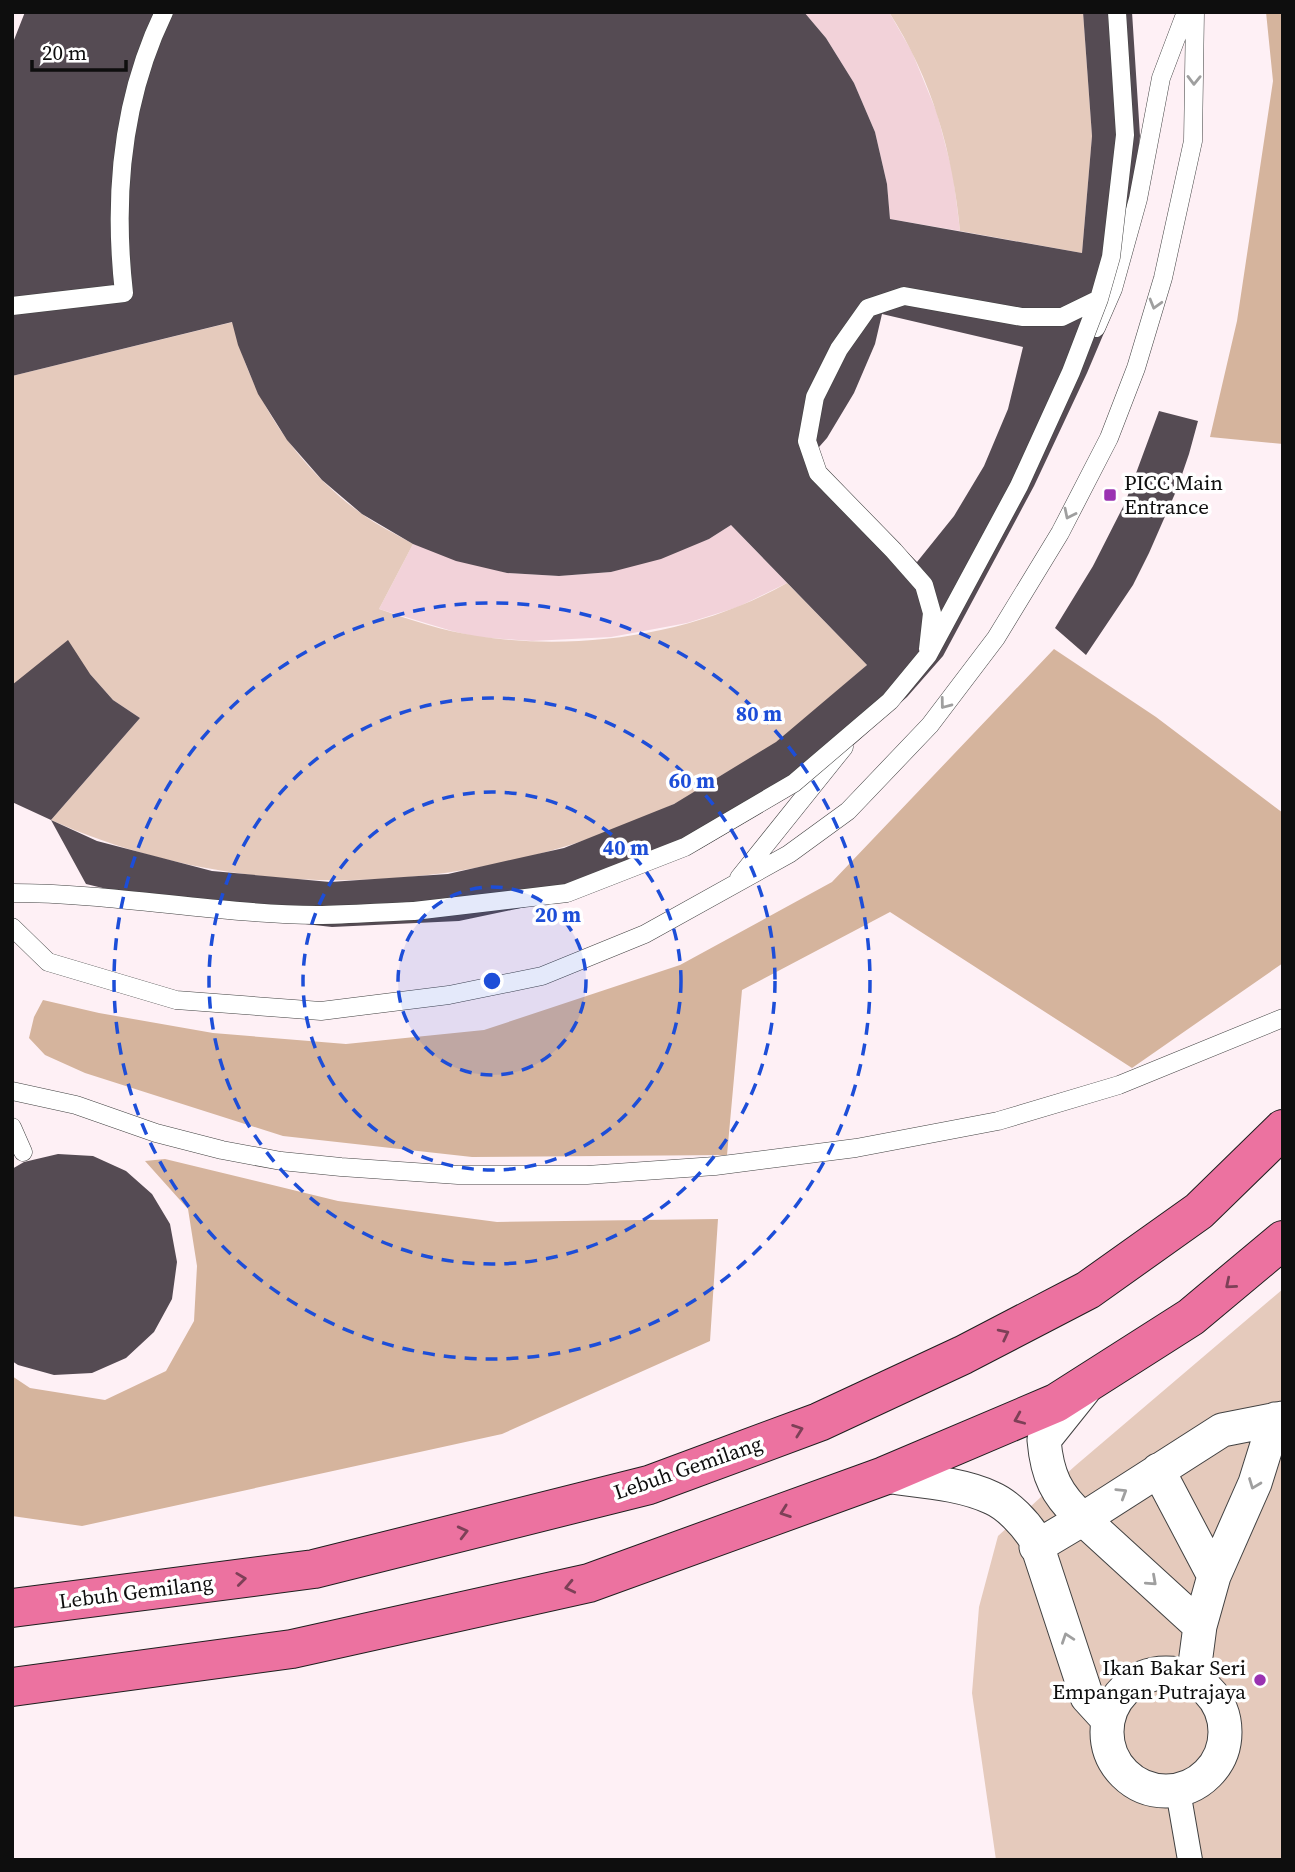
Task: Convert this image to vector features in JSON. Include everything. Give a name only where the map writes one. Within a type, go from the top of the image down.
[{"type":"main road","name":"Lebuh Gemilang","points":[[12,1608],[314,1570],[649,1485],[819,1422],[963,1355],[1088,1290],[1199,1211],[1283,1129]]},
{"type":"main road","points":[[12,1688],[292,1649],[589,1583],[884,1476],[1056,1403],[1191,1317],[1283,1240]]},
{"type":"main road","points":[[12,1588],[52,1603]]},
{"type":"main road","points":[[12,1706],[66,1681]]},
{"type":"street","points":[[1093,1380],[1044,1440],[1046,1466],[1065,1503],[1200,1626]]},
{"type":"street","points":[[1036,1547],[1222,1430],[1279,1418]]},
{"type":"street","points":[[1193,1679],[1200,1626],[1214,1576],[1255,1483],[1279,1418]]},
{"type":"street","points":[[1158,1470],[1214,1576]]},
{"type":"street","points":[[884,1476],[950,1486],[993,1498],[1027,1527],[1035,1539],[1087,1697],[1108,1720]]},
{"type":"street","points":[[1163,1672],[1183,1675],[1200,1683],[1214,1697],[1223,1714],[1225,1734],[1222,1753],[1212,1770],[1197,1783],[1178,1791],[1159,1791],[1140,1786],[1124,1774],[1112,1759],[1107,1739],[1108,1720],[1115,1701],[1128,1686],[1144,1676],[1163,1672]]},
{"type":"street","points":[[1178,1791],[1190,1860]]},
{"type":"lane","points":[[12,306],[124,293],[118,196],[126,128],[143,61],[164,12]]},
{"type":"lane","points":[[12,893],[64,893],[317,915],[414,911],[567,893],[685,848],[794,783],[890,701],[928,655],[1019,486],[1071,372],[1099,299],[1111,257],[1125,135],[1117,12]]},
{"type":"lane","points":[[732,887],[822,773],[967,599],[1037,463],[1113,289],[1138,199],[1161,78],[1186,12]]},
{"type":"lane","points":[[12,927],[48,962],[176,1000],[321,1011],[449,995],[542,976],[645,934],[789,854],[848,811],[930,725],[996,638],[1060,533],[1109,438],[1136,368],[1163,278],[1193,141],[1195,12]]},
{"type":"lane","points":[[928,655],[932,613],[924,585],[818,474],[807,441],[815,397],[839,349],[868,308],[904,296],[1022,317],[1062,317],[1099,299]]},
{"type":"lane","points":[[12,1091],[76,1105],[156,1133],[222,1150],[281,1161],[458,1175],[587,1175],[715,1166],[844,1149],[998,1121],[1119,1085],[1283,1018]]},
{"type":"lane","points":[[12,1127],[23,1152]]},
{"type":"shaded area","points":[[804,12],[889,12],[912,52],[937,113],[953,174],[960,231],[890,219],[887,184],[875,132],[854,83],[826,38]]},
{"type":"shaded area","points":[[889,12],[1083,12],[1092,136],[1082,253],[960,231],[952,173],[938,117],[917,64]]},
{"type":"shaded area","points":[[1266,12],[1283,12],[1283,444],[1210,437],[1237,321],[1273,81]]},
{"type":"shaded area","points":[[233,322],[251,378],[264,404],[298,453],[339,496],[380,526],[413,544],[379,609],[439,628],[477,636],[556,642],[596,640],[636,635],[715,615],[752,601],[787,583],[867,665],[771,746],[674,804],[600,835],[523,858],[444,873],[364,880],[284,878],[205,868],[127,848],[51,820],[140,718],[113,700],[90,674],[12,685],[12,376]]},
{"type":"shaded area","points":[[731,525],[787,583],[738,607],[687,623],[611,637],[532,641],[477,637],[379,609],[413,544],[507,573],[559,576],[611,572],[709,539]]},
{"type":"shaded area","points":[[1054,649],[1156,717],[1283,813],[1283,963],[1132,1068],[890,912],[742,990],[727,1155],[472,1157],[283,1136],[85,1073],[45,1055],[29,1038],[34,1017],[43,1000],[213,1033],[346,1044],[484,1030],[680,965],[832,882]]},
{"type":"shaded area","points":[[165,1159],[338,1201],[497,1222],[718,1219],[710,1341],[502,1434],[82,1526],[12,1516],[12,1376],[30,1388],[105,1400],[166,1371],[194,1321],[197,1266],[188,1209],[145,1161]]},
{"type":"shaded area","points":[[1283,1289],[1283,1860],[996,1860],[972,1693],[979,1607],[998,1536],[1075,1466]]},
{"type":"building","points":[[25,12],[804,12],[826,38],[854,83],[875,132],[887,184],[890,219],[1082,253],[1092,136],[1083,12],[1132,12],[1140,136],[1126,258],[1109,321],[1087,373],[1034,486],[943,656],[907,697],[810,784],[700,849],[583,895],[459,921],[332,927],[207,913],[86,884],[51,820],[97,841],[212,871],[330,882],[448,874],[564,848],[674,804],[776,742],[867,665],[731,525],[709,539],[661,559],[611,572],[559,576],[507,573],[456,561],[413,544],[362,514],[322,480],[287,440],[258,394],[238,345],[232,322],[12,376],[12,45]],"holes":[[[882,314],[1023,347],[1008,409],[984,466],[954,516],[917,562],[812,455],[827,438],[854,393],[875,344]]]},
{"type":"building","points":[[1159,411],[1198,421],[1189,454],[1177,489],[1133,585],[1086,655],[1055,628],[1093,566],[1125,503]]},
{"type":"building","points":[[68,640],[90,674],[113,700],[140,718],[51,820],[12,802],[12,685]]},
{"type":"building","points":[[58,1154],[93,1156],[126,1171],[152,1194],[170,1224],[177,1262],[172,1299],[154,1332],[126,1358],[92,1373],[54,1375],[12,1361],[12,1169],[24,1162]]},
{"type":"place","name":"PICC Main Entrance","points":[[1110,495]]},
{"type":"place","name":"Ikan Bakar Seri Empangan Putrajaya","points":[[1260,1680]]}]
